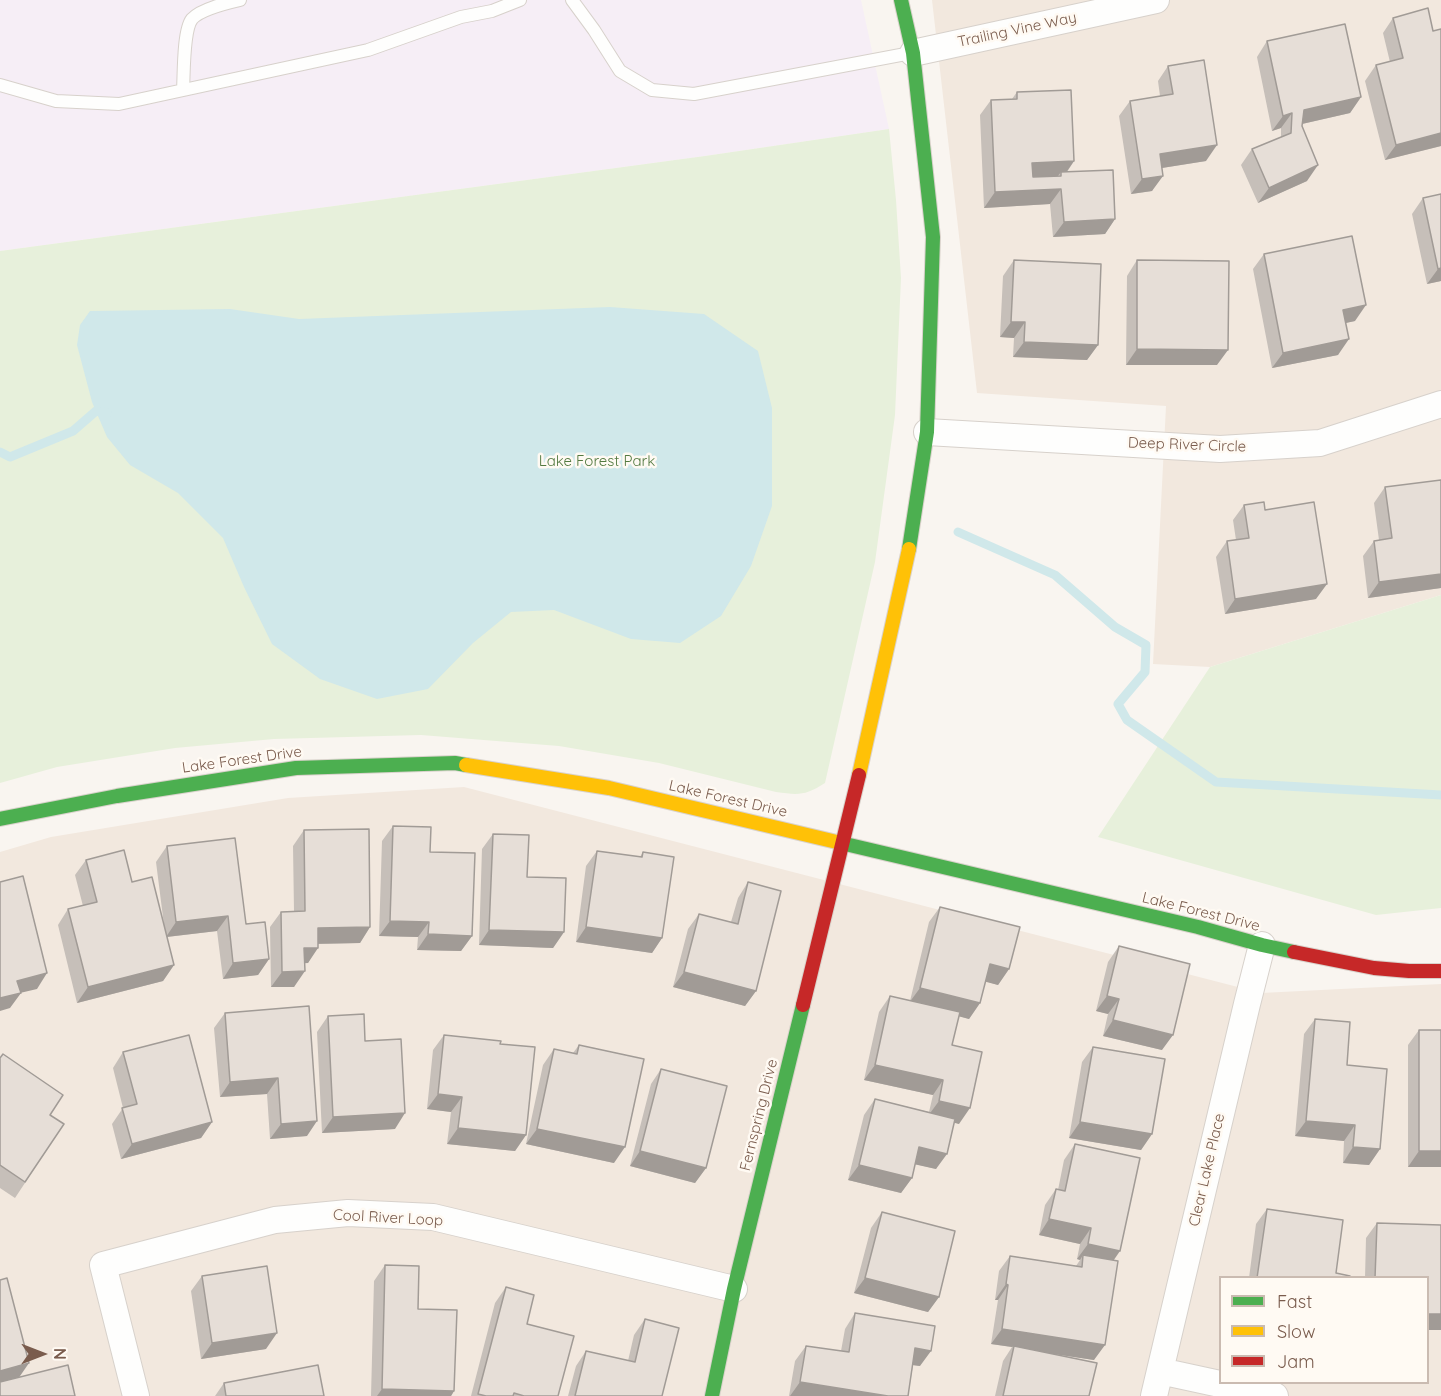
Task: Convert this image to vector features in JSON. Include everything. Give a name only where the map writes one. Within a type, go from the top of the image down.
[{"type":"street","name":"Fernspring Drive","points":[[712,1396],[734,1289],[843,843],[907,562],[927,432],[933,237],[913,53],[901,0]]},
{"type":"street","name":"Trailing Vine Way","points":[[913,53],[1156,0]]},
{"type":"street","name":"Deep River Circle","points":[[927,432],[1221,449],[1320,443],[1441,404]]},
{"type":"street","name":"Lake Forest Drive","points":[[0,819],[117,796],[296,768],[455,763],[609,788],[1262,945],[1374,968],[1441,971]]},
{"type":"street","name":"Clear Lake Place","points":[[1154,1396],[1262,945]]},
{"type":"street","name":"Cool River Loop","points":[[136,1396],[103,1265],[275,1220],[348,1213],[433,1217],[734,1289]]},
{"type":"street","points":[[1160,1371],[1219,1384]]},
{"type":"street","points":[[1220,1384],[1275,1396]]},
{"type":"lane","points":[[183,90],[186,33],[191,20],[224,3],[240,0]]},
{"type":"lane","points":[[0,85],[56,101],[119,104],[368,50],[461,17],[492,11],[520,0]]},
{"type":"lane","points":[[572,0],[620,71],[652,90],[694,94],[913,53]]},
{"type":"shaded area","points":[[0,0],[861,0],[889,129],[0,251]]},
{"type":"shaded area","points":[[932,0],[1441,0],[1441,595],[1210,667],[1153,664],[1166,406],[977,393]]},
{"type":"shaded area","points":[[464,787],[1261,993],[1441,984],[1441,1396],[0,1396],[0,852],[51,837],[288,798]]},
{"type":"green space","name":"Lake Forest Park","points":[[889,129],[901,278],[895,415],[875,562],[825,783],[807,792],[784,793],[659,763],[559,746],[421,735],[274,739],[175,748],[57,767],[0,783],[0,251]]},
{"type":"green space","points":[[1441,595],[1441,908],[1376,915],[1098,837],[1210,667]]},
{"type":"water","points":[[610,307],[704,314],[758,351],[772,408],[772,506],[751,566],[721,616],[680,643],[631,639],[554,610],[511,612],[473,643],[428,689],[377,699],[320,679],[272,644],[223,538],[178,493],[130,465],[107,437],[92,402],[77,345],[80,325],[90,311],[230,309],[299,319]]},
{"type":"building","points":[[1428,8],[1433,31],[1441,29],[1441,133],[1396,145],[1376,65],[1403,58],[1393,18]]},
{"type":"building","points":[[1345,24],[1361,97],[1304,110],[1302,126],[1318,165],[1269,188],[1252,149],[1291,133],[1292,113],[1283,116],[1267,41]]},
{"type":"building","points":[[1204,60],[1217,145],[1160,154],[1163,176],[1142,179],[1130,101],[1173,94],[1168,66]]},
{"type":"building","points":[[1071,90],[1074,161],[1032,163],[1033,177],[1061,176],[1061,172],[1113,170],[1115,219],[1064,222],[1061,189],[995,192],[991,100],[1017,99],[1017,92]]},
{"type":"building","points":[[1441,194],[1441,268],[1438,269],[1423,198]]},
{"type":"building","points":[[1352,236],[1366,305],[1343,310],[1349,339],[1283,353],[1264,254]]},
{"type":"building","points":[[1014,260],[1101,264],[1098,345],[1024,342],[1025,322],[1011,322]]},
{"type":"building","points":[[1137,260],[1229,261],[1228,350],[1137,349]]},
{"type":"building","points":[[1441,480],[1441,574],[1379,582],[1374,541],[1392,538],[1385,487]]},
{"type":"building","points":[[1264,502],[1265,510],[1314,502],[1327,584],[1235,599],[1227,541],[1249,538],[1244,505]]},
{"type":"building","points":[[393,826],[431,827],[430,852],[475,853],[472,936],[428,934],[429,922],[390,921]]},
{"type":"building","points":[[369,829],[370,927],[318,928],[318,948],[304,948],[305,971],[282,972],[281,912],[305,911],[304,830]]},
{"type":"building","points":[[493,834],[529,835],[527,877],[566,878],[564,932],[489,930]]},
{"type":"building","points":[[235,838],[246,924],[265,922],[269,959],[233,963],[228,916],[176,922],[167,846]]},
{"type":"building","points":[[124,850],[132,882],[152,877],[174,965],[88,987],[68,909],[97,902],[86,860]]},
{"type":"building","points":[[597,851],[642,857],[643,852],[674,857],[662,938],[586,927]]},
{"type":"building","points":[[23,876],[47,973],[17,981],[21,993],[0,998],[0,882]]},
{"type":"building","points":[[748,882],[781,891],[756,991],[684,972],[699,914],[738,924]]},
{"type":"building","points":[[940,907],[1020,927],[1009,969],[990,964],[980,1003],[920,988]]},
{"type":"building","points":[[1119,946],[1190,964],[1173,1035],[1113,1020],[1119,999],[1107,996]]},
{"type":"building","points":[[890,996],[960,1012],[952,1045],[982,1052],[970,1108],[939,1101],[943,1080],[875,1065]]},
{"type":"building","points":[[309,1006],[317,1121],[281,1124],[278,1078],[230,1082],[225,1013]]},
{"type":"building","points":[[364,1014],[365,1041],[401,1039],[405,1113],[333,1117],[328,1016]]},
{"type":"building","points":[[1315,1019],[1350,1022],[1347,1065],[1387,1069],[1380,1149],[1353,1147],[1355,1125],[1306,1121]]},
{"type":"building","points":[[1419,1030],[1441,1030],[1441,1151],[1419,1151]]},
{"type":"building","points":[[189,1035],[212,1122],[132,1144],[122,1108],[137,1104],[123,1052]]},
{"type":"building","points":[[444,1035],[535,1047],[526,1135],[458,1128],[462,1097],[438,1094]]},
{"type":"building","points":[[579,1045],[644,1059],[625,1147],[537,1129],[554,1049],[577,1054]]},
{"type":"building","points":[[1093,1047],[1165,1059],[1152,1134],[1080,1122]]},
{"type":"building","points":[[3,1054],[63,1095],[50,1115],[64,1124],[25,1182],[0,1165],[0,1058]]},
{"type":"building","points":[[661,1069],[727,1086],[706,1168],[640,1151]]},
{"type":"building","points":[[875,1099],[955,1119],[947,1154],[919,1147],[912,1178],[859,1165]]},
{"type":"building","points":[[1075,1144],[1140,1158],[1120,1251],[1088,1244],[1091,1228],[1049,1219],[1056,1189],[1065,1191]]},
{"type":"building","points":[[1267,1209],[1343,1220],[1336,1273],[1350,1276],[1257,1276]]},
{"type":"building","points":[[882,1212],[955,1231],[939,1297],[865,1278]]},
{"type":"building","points":[[1377,1223],[1441,1225],[1441,1314],[1429,1314],[1429,1276],[1375,1276]]},
{"type":"building","points":[[1083,1255],[1118,1261],[1105,1345],[1002,1329],[1010,1256],[1082,1267]]},
{"type":"building","points":[[385,1265],[419,1266],[418,1309],[457,1310],[454,1391],[382,1389]]},
{"type":"building","points":[[267,1266],[277,1333],[212,1343],[202,1276]]},
{"type":"building","points":[[7,1278],[29,1363],[0,1371],[0,1280]]},
{"type":"building","points":[[506,1287],[534,1295],[527,1324],[574,1336],[558,1396],[524,1396],[514,1393],[513,1396],[478,1394]]},
{"type":"building","points":[[855,1313],[935,1326],[931,1351],[915,1348],[908,1396],[888,1396],[800,1382],[806,1346],[849,1352]]},
{"type":"building","points":[[645,1319],[679,1328],[662,1396],[575,1396],[586,1351],[635,1362]]},
{"type":"building","points":[[1014,1346],[1097,1363],[1089,1396],[1003,1396]]},
{"type":"building","points":[[68,1365],[75,1396],[0,1396],[0,1382]]},
{"type":"building","points":[[318,1365],[324,1396],[226,1396],[224,1383]]},
{"type":"waterway","points":[[0,452],[10,457],[73,431],[96,411],[107,413]]},
{"type":"waterway","points":[[958,532],[1055,575],[1115,627],[1146,645],[1145,672],[1118,704],[1127,720],[1216,782],[1441,795]]},
{"type":"traffic: fast","points":[[901,0],[913,53],[933,237],[927,432],[909,549]]},
{"type":"traffic: fast","points":[[0,819],[117,796],[296,768],[455,763],[466,765]]},
{"type":"traffic: fast","points":[[841,843],[1198,927],[1294,952]]},
{"type":"traffic: fast","points":[[712,1396],[734,1289],[803,1005]]},
{"type":"traffic: slow","points":[[859,775],[909,549]]},
{"type":"traffic: slow","points":[[466,765],[609,788],[841,843]]},
{"type":"traffic: jam","points":[[803,1005],[859,775]]},
{"type":"traffic: jam","points":[[1294,952],[1374,968],[1441,971]]}]
